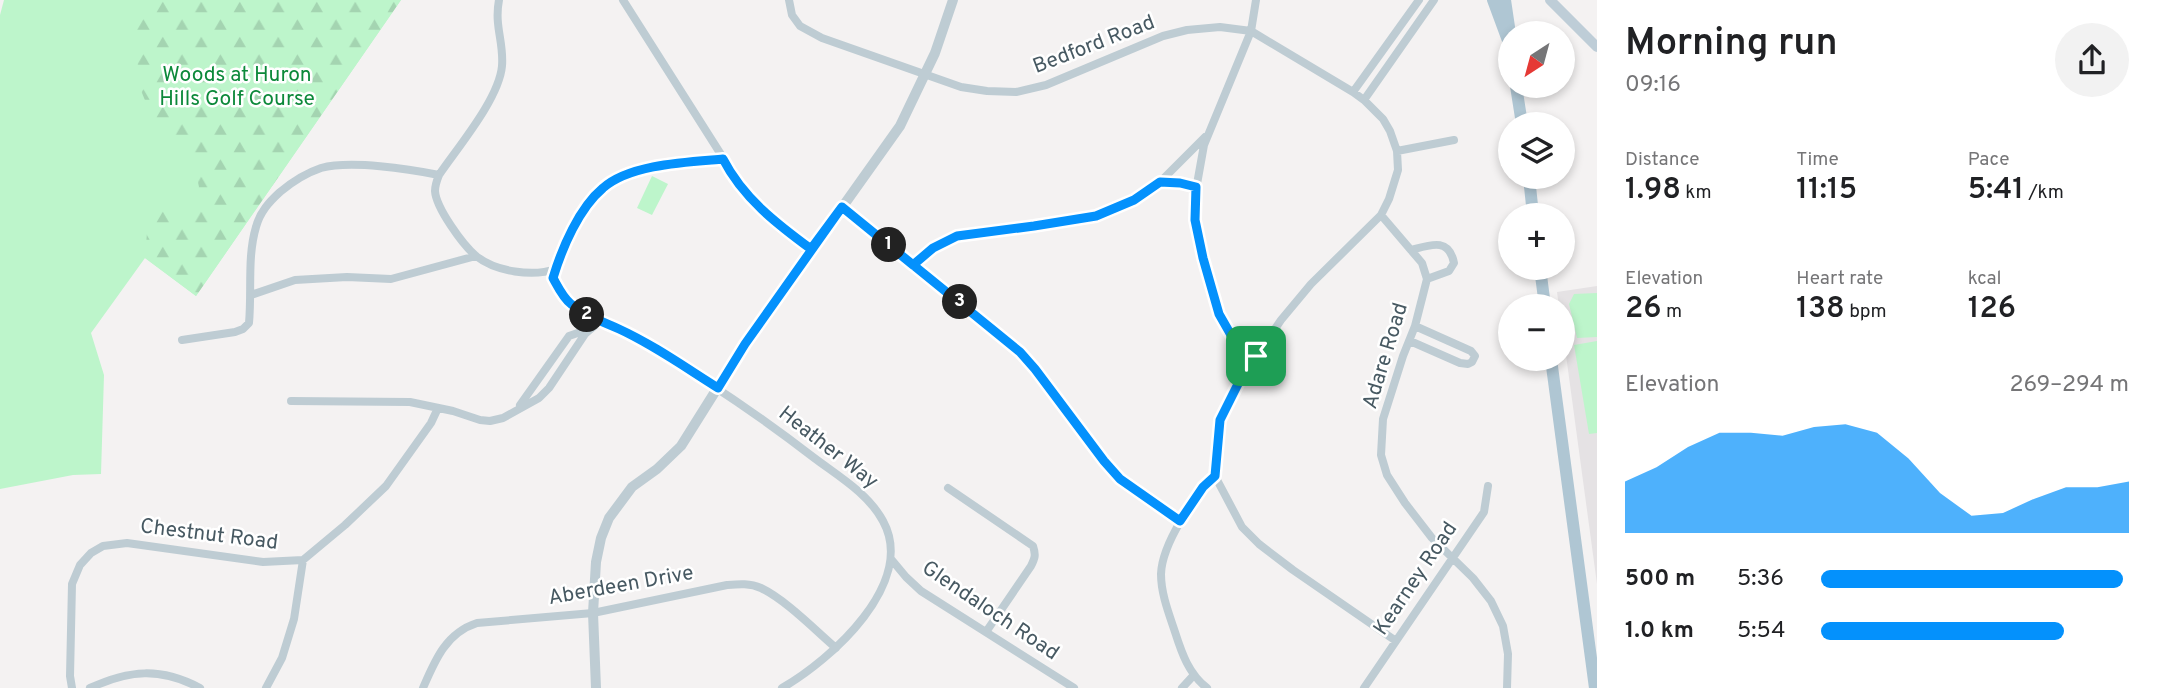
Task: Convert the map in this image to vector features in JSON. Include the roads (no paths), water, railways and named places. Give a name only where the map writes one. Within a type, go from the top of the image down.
[{"type":"main road","points":[[1493,0],[1501,21]]},
{"type":"main road","points":[[1505,0],[1507,21]]},
{"type":"main road","points":[[1550,0],[1597,47]]},
{"type":"main road","points":[[1554,371],[1595,688]]},
{"type":"street","points":[[499,0],[496,24],[502,61],[497,87],[439,175],[435,189],[438,205],[454,230],[476,256],[509,270],[544,273],[556,269],[574,227],[603,187],[630,173],[664,164],[723,159]]},
{"type":"street","points":[[623,0],[741,186],[756,205],[811,249]]},
{"type":"street","name":"Bedford Road","points":[[789,0],[792,15],[800,26],[809,32],[961,87],[987,91],[1016,92],[1046,85],[1163,36],[1187,30],[1220,27],[1251,31],[1364,100],[1383,119],[1397,151]]},
{"type":"street","points":[[596,688],[593,613],[596,562],[609,518],[632,487],[657,469],[681,446],[745,344],[900,126],[944,31],[953,0]]},
{"type":"street","points":[[1256,0],[1251,31],[1204,145],[1196,187],[1195,220],[1219,314],[1231,335],[1256,356]]},
{"type":"street","points":[[1364,100],[1434,0]]},
{"type":"street","points":[[1353,92],[1418,1],[1428,8]]},
{"type":"street","points":[[913,265],[933,248],[957,236],[1096,216],[1134,200],[1160,182],[1208,135]]},
{"type":"street","points":[[1396,640],[1293,570],[1242,527],[1215,476],[1220,420],[1239,382],[1281,320],[1311,284],[1381,215],[1393,190],[1398,170],[1397,151],[1454,140]]},
{"type":"street","points":[[182,340],[243,329],[249,323],[251,254],[256,227],[269,202],[291,183],[323,168],[359,165],[413,169],[439,175]]},
{"type":"street","points":[[1160,182],[1196,187]]},
{"type":"street","points":[[842,207],[1020,352],[1120,479],[1180,521]]},
{"type":"street","name":"Adare Road","points":[[1381,215],[1422,263],[1427,279],[1415,326],[1383,419],[1381,455],[1387,475],[1405,503],[1432,538],[1472,577],[1491,601],[1503,626],[1508,654],[1507,688]]},
{"type":"street","points":[[1411,250],[1440,244],[1453,255],[1454,263],[1448,271],[1427,279]]},
{"type":"street","points":[[251,295],[295,280],[347,277],[391,279],[476,256]]},
{"type":"street","name":"Heather Way","points":[[556,269],[553,278],[570,304],[718,388],[860,492],[884,523],[890,539],[891,559],[885,583],[876,599],[836,648],[815,668],[782,688]]},
{"type":"street","points":[[291,401],[410,402],[490,421],[503,418],[539,398],[589,329],[599,322]]},
{"type":"street","points":[[1410,341],[1468,365],[1475,356],[1471,351],[1415,326]]},
{"type":"street","name":"Chestnut Road","points":[[72,688],[72,584],[80,565],[103,546],[127,543],[263,562],[303,560],[386,486],[438,408]]},
{"type":"street","points":[[1207,688],[1193,676],[1179,646],[1164,598],[1161,573],[1180,521],[1203,487],[1215,476]]},
{"type":"street","name":"Kearney Road","points":[[1364,688],[1484,512],[1488,486]]},
{"type":"street","points":[[948,488],[1033,546],[1035,552],[1036,558],[986,632]]},
{"type":"street","name":"Glendaloch Road","points":[[891,559],[921,591],[1074,688]]},
{"type":"street","points":[[266,688],[282,658],[294,619],[303,560]]},
{"type":"street","name":"Aberdeen Drive","points":[[423,688],[447,641],[466,627],[593,613],[727,585],[745,584],[759,587],[775,596],[836,648]]},
{"type":"street","points":[[90,688],[126,674],[144,673],[184,679],[200,688]]},
{"type":"street","points":[[1182,688],[1193,676]]},
{"type":"park label","name":"Woods at Huron Hills Golf Course","points":[[237,87]]}]
